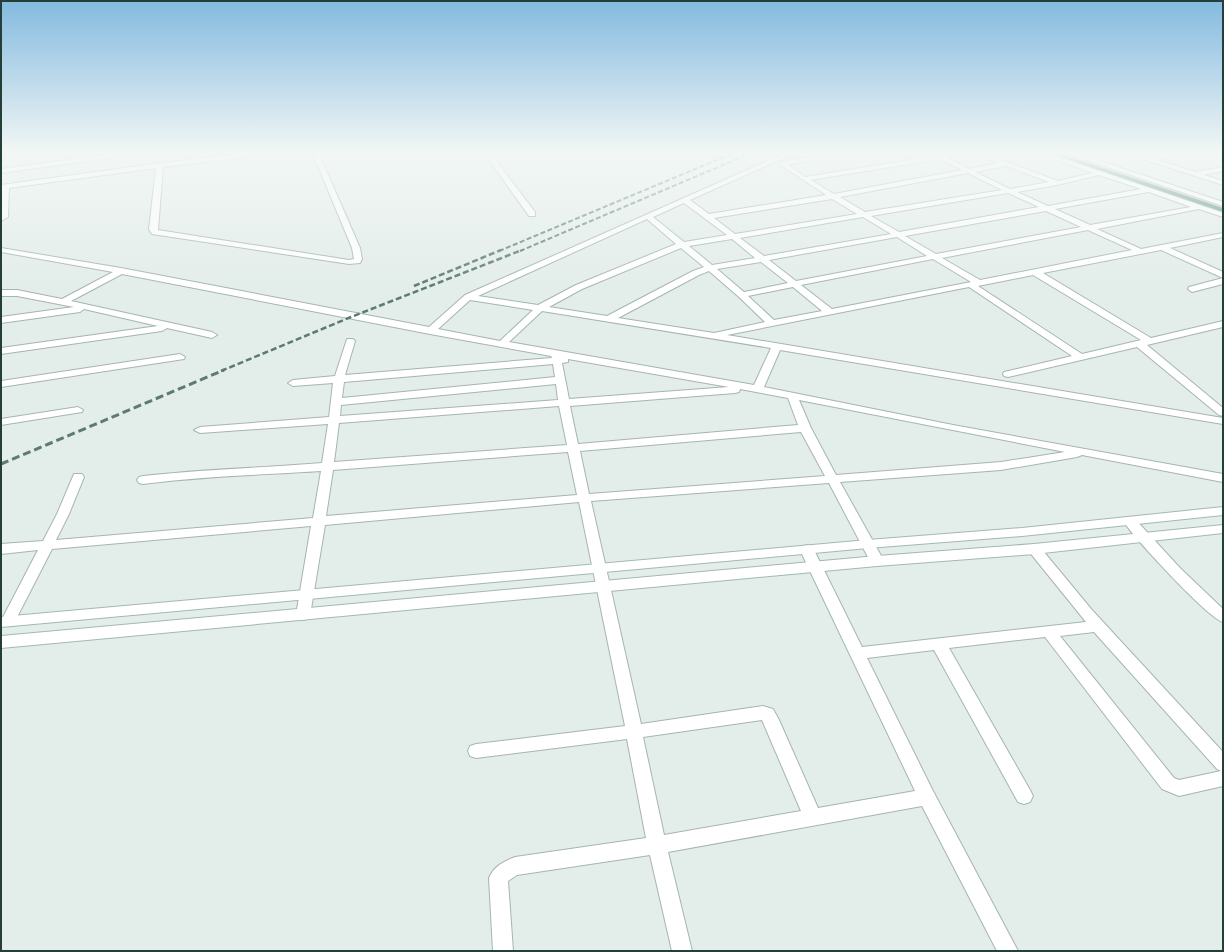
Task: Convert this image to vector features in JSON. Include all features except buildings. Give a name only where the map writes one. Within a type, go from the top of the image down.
[{"type":"highway","points":[[1188,198],[1223,210]]},
{"type":"street","points":[[1,219],[4,217],[3,198]]},
{"type":"street","points":[[156,198],[153,230],[155,232],[349,262],[357,261],[356,248],[335,198]]},
{"type":"street","points":[[521,198],[532,214]]},
{"type":"street","points":[[430,331],[468,297],[688,198]]},
{"type":"street","points":[[707,217],[819,198]]},
{"type":"street","points":[[838,198],[934,257],[1080,357]]},
{"type":"street","points":[[502,344],[540,308],[579,287],[681,245],[959,198]]},
{"type":"street","points":[[1025,198],[1140,251]]},
{"type":"street","points":[[608,319],[696,273],[711,268],[898,236],[1101,198]]},
{"type":"street","points":[[1175,198],[1223,215]]},
{"type":"street","points":[[1206,198],[1223,204]]},
{"type":"street","points":[[685,200],[831,313]]},
{"type":"street","points":[[742,295],[1200,207]]},
{"type":"street","points":[[648,216],[681,245],[711,268],[772,324]]},
{"type":"street","points":[[710,336],[1223,235]]},
{"type":"street","points":[[1162,247],[1223,275]]},
{"type":"street","points":[[1,250],[121,271],[502,344],[556,357]]},
{"type":"street","points":[[63,302],[121,271]]},
{"type":"street","points":[[1035,272],[1144,343],[1223,413]]},
{"type":"street","points":[[1192,289],[1223,281]]},
{"type":"street","points":[[1,293],[17,292],[212,335]]},
{"type":"street","points":[[468,297],[1223,421]]},
{"type":"street","points":[[1,320],[87,308]]},
{"type":"street","points":[[1008,374],[1223,324]]},
{"type":"street","points":[[1,351],[172,326]]},
{"type":"street","points":[[303,615],[328,466],[339,379],[350,341]]},
{"type":"street","points":[[755,389],[776,347]]},
{"type":"street","points":[[1,384],[180,357]]},
{"type":"street","points":[[556,357],[564,404],[604,588],[657,846],[682,951]]},
{"type":"street","points":[[292,383],[556,357],[580,358],[755,389],[953,428],[1223,478]]},
{"type":"street","points":[[336,402],[560,380]]},
{"type":"street","points":[[200,430],[755,389]]},
{"type":"street","points":[[792,396],[805,428],[877,562]]},
{"type":"street","points":[[1,422],[78,410]]},
{"type":"street","points":[[143,480],[192,474],[328,466],[574,448],[805,428]]},
{"type":"street","points":[[1,549],[585,498],[1001,466],[1086,453]]},
{"type":"street","points":[[4,622],[47,544],[62,514],[78,476]]},
{"type":"street","points":[[4,622],[868,544],[1130,522],[1223,511]]},
{"type":"street","points":[[1130,522],[1183,580],[1223,617]]},
{"type":"street","points":[[1,642],[1034,549],[1223,529]]},
{"type":"street","points":[[1034,549],[1098,626],[1223,764]]},
{"type":"street","points":[[807,550],[814,568],[928,797],[1008,951]]},
{"type":"street","points":[[857,653],[1098,626]]},
{"type":"street","points":[[1048,632],[1168,784],[1179,788],[1223,778]]},
{"type":"street","points":[[938,644],[1024,796]]},
{"type":"street","points":[[476,752],[634,732],[760,712],[767,714],[813,818]]},
{"type":"street","points":[[503,951],[498,878],[504,871],[514,866],[657,846],[928,797]]},
{"type":"railway","points":[[499,251],[625,198]]},
{"type":"railway","points":[[520,251],[644,198]]},
{"type":"railway","points":[[414,286],[501,250]]},
{"type":"railway","points":[[221,371],[351,317],[522,250]]},
{"type":"railway","points":[[1,464],[224,370]]}]
